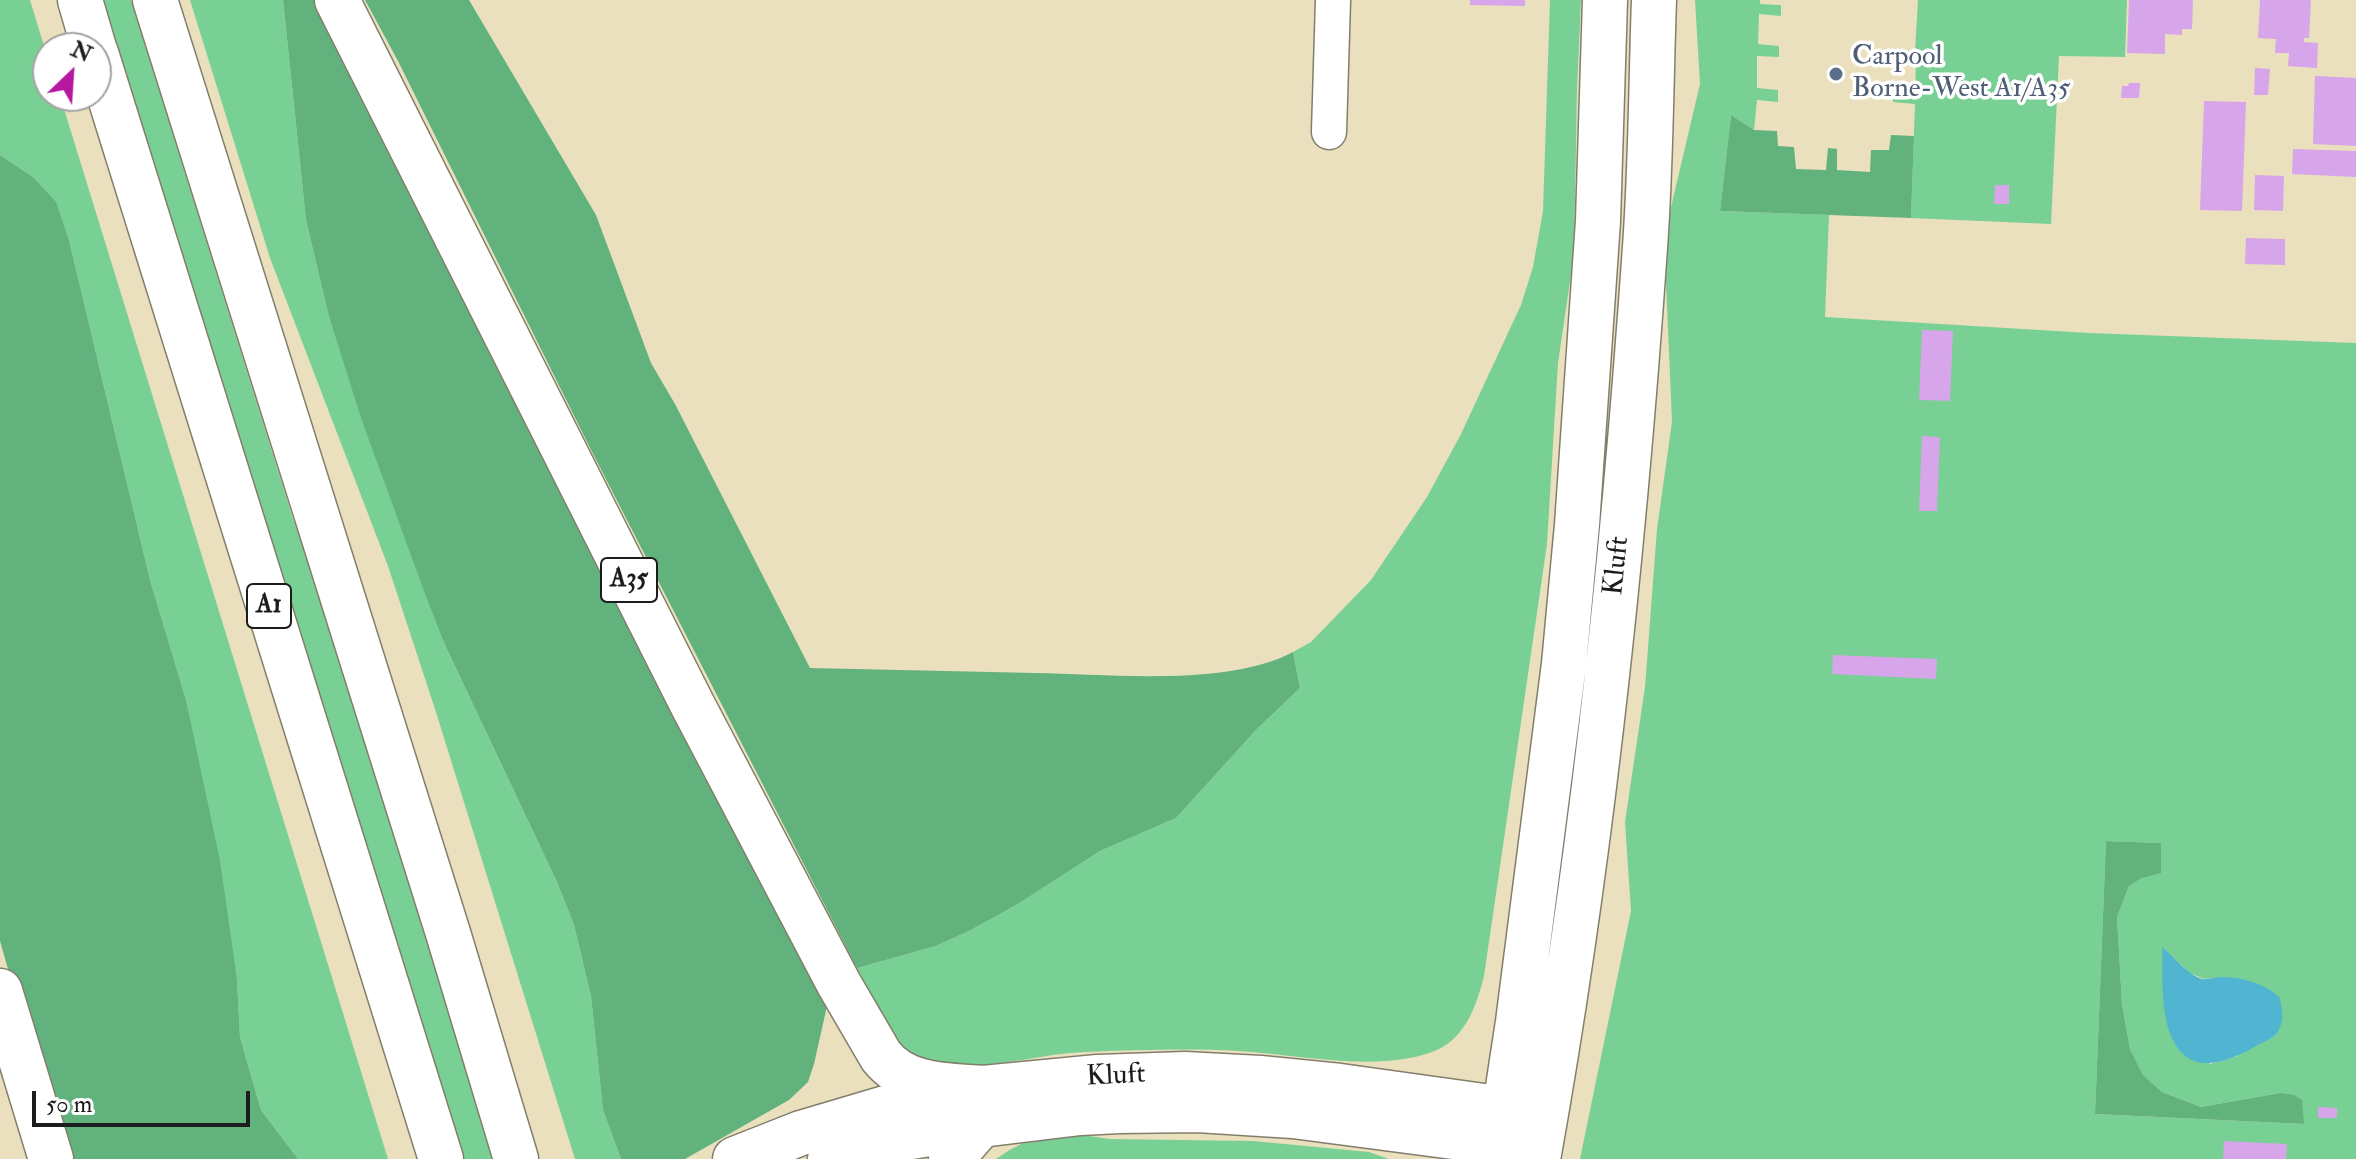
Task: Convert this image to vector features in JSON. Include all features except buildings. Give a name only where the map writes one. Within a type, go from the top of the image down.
[{"type":"main road","name":"A1","points":[[80,0],[90,32]]},
{"type":"main road","points":[[155,0],[516,1159]]},
{"type":"main road","name":"A35","points":[[337,0],[699,718],[839,984],[889,1067],[982,1107]]},
{"type":"main road","name":"Kluft","points":[[1517,1140],[1577,525],[1598,221],[1605,0]]},
{"type":"main road","name":"Kluft","points":[[1517,1140],[1588,835],[1627,472],[1646,245],[1654,0]]},
{"type":"main road","name":"A1","points":[[112,104],[441,1159]]},
{"type":"main road","points":[[0,991],[51,1159]]},
{"type":"main road","name":"Kluft","points":[[830,1159],[894,1140],[982,1107],[1098,1077],[1185,1074],[1340,1086],[1517,1140]]},
{"type":"main road","name":"Kluft","points":[[735,1159],[801,1133],[892,1106],[1080,1113],[1197,1110],[1293,1116],[1517,1140]]},
{"type":"main road","points":[[951,1159],[982,1107]]},
{"type":"main road","points":[[1348,1122],[1412,1159]]},
{"type":"lane","points":[[1329,132],[1333,0]]},
{"type":"green space","points":[[0,0],[30,0],[40,32],[32,32],[32,112],[65,112],[388,1159],[298,1159],[261,1110],[240,1037],[237,979],[186,700],[150,580],[69,240],[55,202],[33,177],[0,155]]},
{"type":"green space","points":[[95,0],[131,0],[293,519],[309,558],[495,1159],[451,1159],[112,55],[112,32],[105,32]]},
{"type":"green space","points":[[190,0],[283,0],[306,220],[328,313],[445,645],[557,882],[574,925],[591,996],[603,1110],[621,1159],[575,1159],[388,566],[270,258]]},
{"type":"green space","points":[[283,0],[319,0],[829,997],[808,1082],[789,1100],[685,1159],[621,1159],[603,1110],[591,996],[574,925],[557,882],[445,645],[361,418],[328,313],[306,220]]},
{"type":"green space","points":[[365,0],[469,0],[596,215],[651,363],[810,668],[1167,676],[1236,670],[1293,652],[1300,688],[1257,729],[1176,818],[1100,851],[1018,904],[969,931],[936,946],[857,968],[591,450]]},
{"type":"green space","points":[[1550,0],[1581,0],[1574,254],[1558,363],[1547,544],[1484,976],[1469,1019],[1456,1037],[1437,1050],[1391,1061],[1339,1061],[1181,1049],[1085,1052],[969,1065],[931,1064],[916,1058],[895,1037],[857,968],[936,946],[969,931],[1018,904],[1100,851],[1176,818],[1257,729],[1300,688],[1293,652],[1311,642],[1371,580],[1427,497],[1461,434],[1521,305],[1533,267],[1543,211]]},
{"type":"green space","points":[[1695,0],[1760,0],[1760,4],[1781,5],[1781,16],[1759,14],[1758,44],[1779,46],[1779,57],[1757,56],[1757,88],[1778,90],[1778,102],[1757,100],[1754,130],[1731,115],[1720,211],[1829,215],[1825,317],[2089,333],[2356,343],[2356,1159],[1580,1159],[1631,911],[1625,822],[1645,687],[1657,529],[1672,422],[1664,237],[1700,84]],"holes":[[[2106,841],[2161,843],[2142,878],[2129,886],[2117,917],[2122,1004],[2130,1049],[2143,1075],[2162,1092],[2201,1107],[2280,1093],[2304,1124],[2095,1114]],[[2162,948],[2190,973],[2204,979],[2221,977],[2259,984],[2238,1056],[2210,1064],[2166,1020]]]},
{"type":"green space","points":[[1918,0],[2127,0],[2125,57],[2059,56],[2051,224],[1911,218],[1915,104],[1893,102],[1894,91],[1915,92],[1916,60],[1893,59],[1894,50],[1915,51]]},
{"type":"green space","points":[[1731,115],[1754,130],[1777,131],[1778,146],[1794,147],[1796,169],[1826,170],[1828,148],[1837,149],[1837,170],[1870,172],[1871,150],[1889,150],[1891,135],[1914,136],[1911,218],[1720,211]]},
{"type":"green space","points":[[0,155],[33,177],[56,202],[69,240],[150,580],[186,700],[220,861],[237,979],[240,1037],[261,1110],[298,1159],[69,1159],[28,1039],[0,941]]},
{"type":"green space","points":[[2106,841],[2161,843],[2161,873],[2142,878],[2129,886],[2117,917],[2122,1004],[2130,1049],[2143,1075],[2162,1092],[2201,1107],[2280,1093],[2294,1095],[2302,1100],[2304,1124],[2095,1114]]},
{"type":"green space","points":[[1075,1134],[1110,1139],[1253,1141],[1369,1152],[1389,1159],[996,1159],[1016,1146],[1033,1140]]},
{"type":"water","points":[[2162,947],[2197,977],[2237,978],[2274,993],[2280,998],[2282,1011],[2277,1033],[2245,1052],[2222,1061],[2199,1062],[2189,1058],[2180,1050],[2168,1028],[2163,994]]},
{"type":"place","name":"Carpool Borne-West A1/A35","points":[[1836,74]]}]
